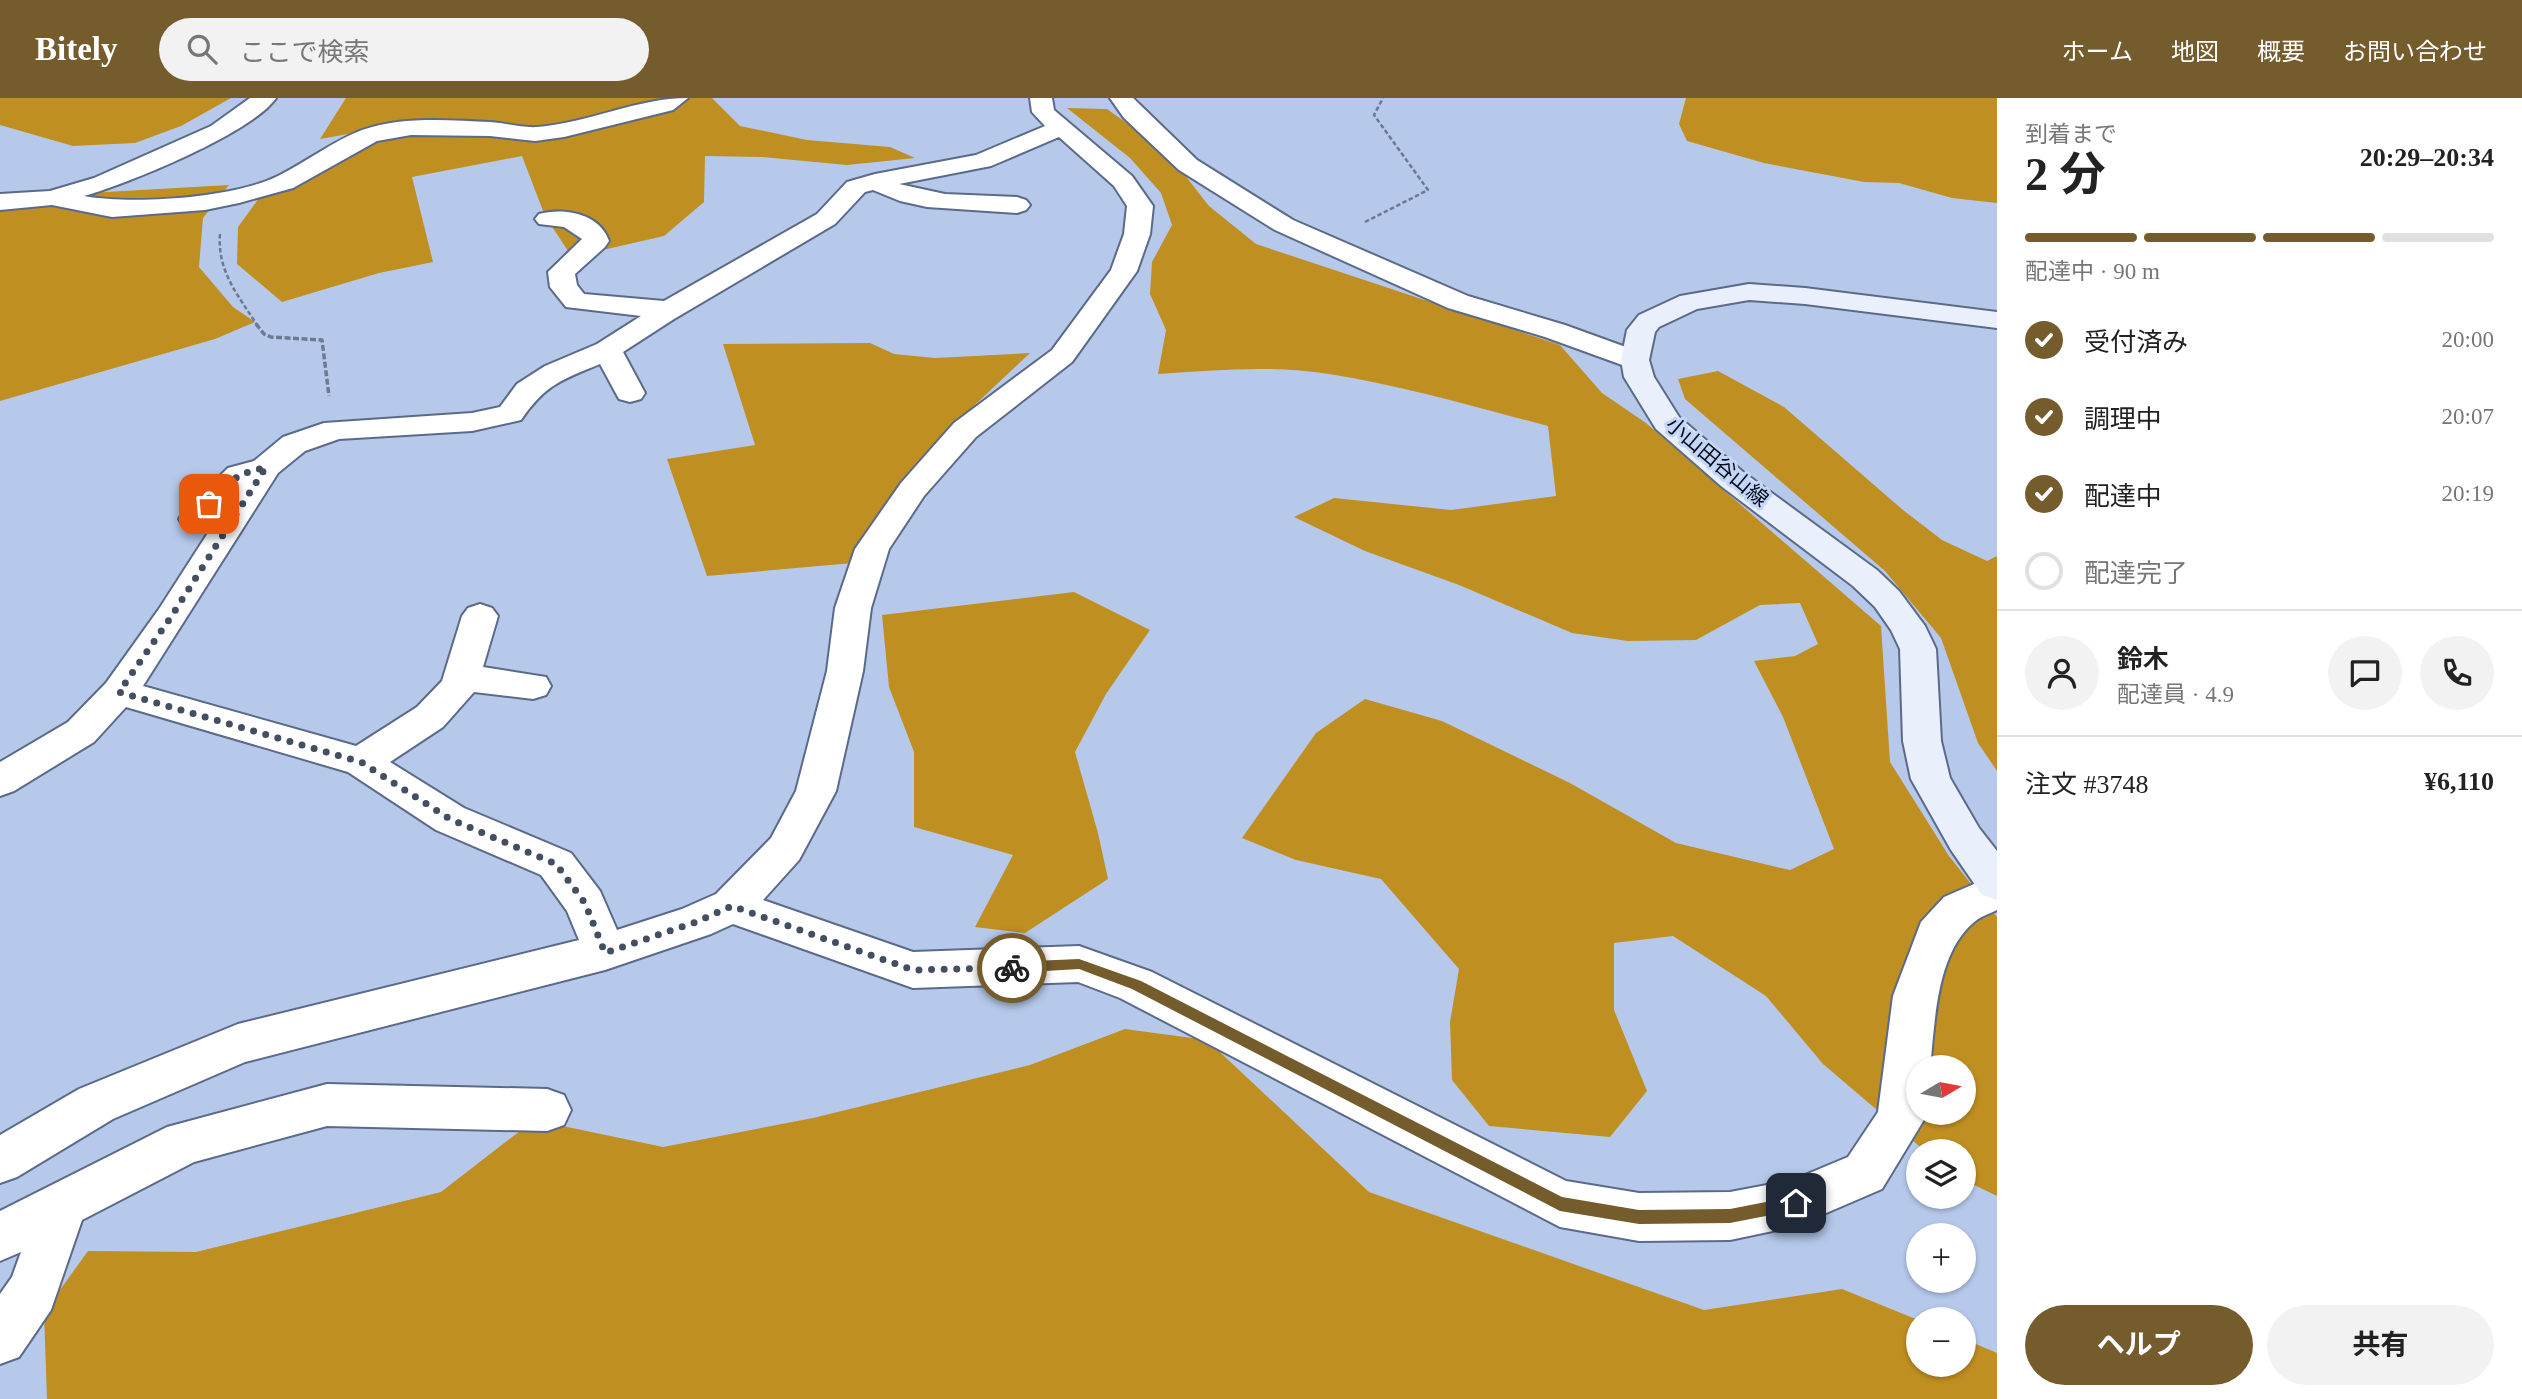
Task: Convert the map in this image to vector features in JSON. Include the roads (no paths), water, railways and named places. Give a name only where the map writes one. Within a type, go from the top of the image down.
[{"type":"main road","points":[[1635,360],[1641,330],[1649,321],[1690,302],[1749,292],[1805,296],[1997,320]]},
{"type":"main road","name":"小山田谷山線","points":[[1635,360],[1639,377],[1667,423],[1732,479],[1865,578],[1887,599],[1907,626],[1918,649],[1922,741],[1931,779],[1965,839],[1997,883]]},
{"type":"street","points":[[0,202],[52,198],[103,183],[219,131],[265,98]]},
{"type":"street","points":[[52,198],[112,209],[205,202],[239,196],[284,183],[370,135],[411,128],[490,129],[535,134],[564,130],[665,105],[677,98]]},
{"type":"street","points":[[1121,98],[1132,113],[1188,165],[1283,225],[1458,302],[1555,331],[1635,360]]},
{"type":"street","points":[[0,781],[81,732],[119,692],[171,617],[266,467],[295,444],[335,430],[472,422],[510,414],[527,390],[555,372],[607,350],[669,310],[826,219],[856,187],[982,161],[1051,113],[1123,181],[1140,206],[1137,234],[1124,271],[1062,356],[965,430],[912,490],[872,548],[853,608],[845,671],[816,791],[785,849],[732,906],[696,922],[605,953],[238,1044],[96,1104],[0,1161]]},
{"type":"street","points":[[875,181],[895,192],[930,200],[1017,205]]},
{"type":"street","points":[[548,219],[569,219],[593,232],[596,241],[561,272],[564,287],[576,301],[669,310]]},
{"type":"street","points":[[607,350],[630,393]]},
{"type":"street","points":[[195,519],[239,475],[266,467]]},
{"type":"street","points":[[361,762],[430,718],[459,686],[480,616]]},
{"type":"street","points":[[462,678],[533,686]]},
{"type":"street","points":[[119,692],[361,762],[450,819],[556,864],[585,903],[605,953]]},
{"type":"street","points":[[732,906],[913,970],[1079,964],[1136,985],[1560,1204],[1639,1217],[1717,1216],[1796,1203],[1865,1173],[1901,1118],[1915,996],[1936,934],[1959,909],[1997,891]]},
{"type":"street","points":[[0,1237],[184,1143],[327,1105],[547,1110]]},
{"type":"street","points":[[0,1338],[33,1293],[63,1204]]}]
